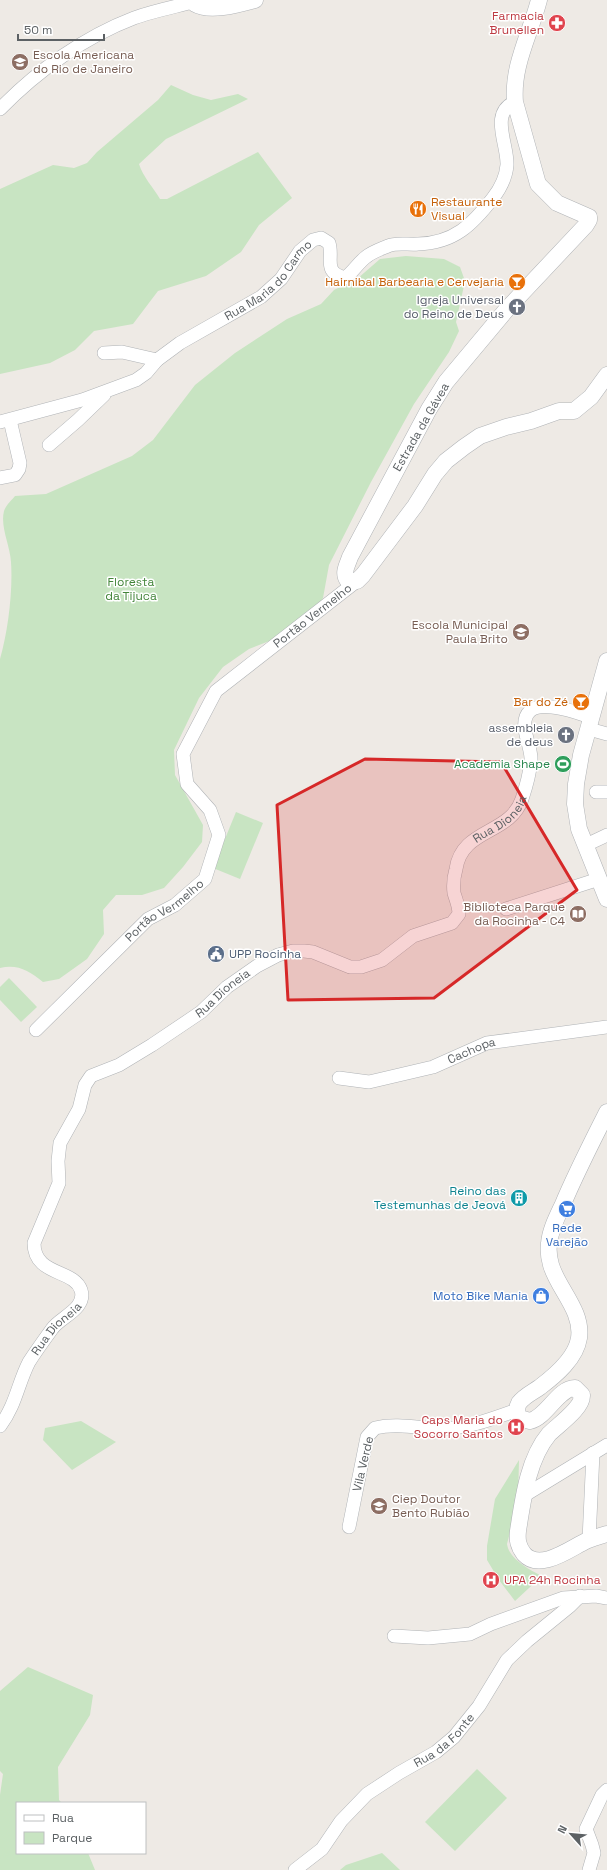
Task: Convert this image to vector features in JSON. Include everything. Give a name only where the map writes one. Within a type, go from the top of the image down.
[{"type":"street","points":[[0,109],[39,74],[74,49],[134,18],[193,1],[195,4],[204,8],[239,4],[255,0]]},
{"type":"street","name":"Estrada da Gávea","points":[[357,581],[348,581],[344,576],[350,557],[429,408],[446,382],[482,338],[589,220],[586,216],[556,203],[538,184],[515,102],[514,89],[519,60],[539,0]]},
{"type":"street","name":"Rua Maria do Carmo","points":[[5,421],[107,392],[136,380],[146,373],[157,360],[180,343],[261,297],[281,279],[300,250],[313,240],[321,238],[329,243],[331,248],[329,264],[331,270],[344,278],[353,272],[366,257],[390,245],[420,244],[447,239],[463,231],[472,224],[491,200],[504,179],[507,166],[500,119],[506,107],[515,102]]},
{"type":"street","points":[[104,353],[122,352],[157,360]]},
{"type":"street","points":[[357,581],[415,506],[435,474],[446,461],[480,436],[559,411],[574,411],[591,397],[607,375]]},
{"type":"street","points":[[49,445],[107,392]]},
{"type":"street","points":[[0,478],[15,475],[19,469],[20,463],[5,421]]},
{"type":"street","name":"Portão Vermelho","points":[[36,1030],[148,919],[175,905],[205,879],[219,835],[210,810],[187,784],[183,754],[216,691],[357,581]]},
{"type":"street","points":[[607,661],[576,784],[575,804],[580,829],[607,899]]},
{"type":"street","name":"Rua Dioneia","points":[[0,1426],[17,1396],[29,1363],[52,1328],[78,1306],[81,1297],[80,1287],[39,1260],[35,1253],[34,1243],[59,1183],[58,1161],[60,1142],[79,1109],[87,1081],[96,1073],[119,1065],[176,1030],[201,1012],[227,987],[258,966],[278,955],[293,951],[309,951],[350,967],[361,967],[382,960],[413,936],[455,921],[459,914],[454,891],[456,867],[463,849],[475,838],[510,818],[522,800],[531,760],[525,727],[528,713],[537,708],[571,710],[590,724]]},
{"type":"street","points":[[590,724],[607,734]]},
{"type":"street","points":[[586,844],[607,835]]},
{"type":"street","points":[[506,910],[599,879]]},
{"type":"street","name":"Cachopa","points":[[339,1078],[369,1082],[396,1074],[433,1067],[487,1043],[607,1027]]},
{"type":"street","points":[[607,1112],[573,1180],[553,1226],[549,1243],[551,1267],[574,1310],[579,1331],[576,1346],[573,1353],[562,1367],[542,1386],[525,1397],[517,1410],[519,1418],[530,1421],[537,1418],[568,1389],[575,1388],[582,1395],[581,1403],[542,1444],[532,1466],[525,1495],[518,1540],[520,1547],[527,1556],[537,1560],[544,1560],[588,1540],[607,1534]]},
{"type":"street","name":"Vila Verde","points":[[349,1527],[367,1437],[375,1428],[393,1426],[440,1429],[463,1427],[517,1410]]},
{"type":"street","points":[[525,1495],[607,1445]]},
{"type":"street","points":[[588,1540],[593,1454]]},
{"type":"street","name":"Rua da Fonte","points":[[295,1870],[322,1849],[341,1821],[367,1794],[399,1773],[436,1752],[454,1737],[479,1706],[507,1660],[527,1640],[570,1606],[580,1596]]},
{"type":"street","points":[[394,1636],[428,1638],[470,1634],[527,1610],[563,1598],[596,1596],[607,1598]]},
{"type":"street","points":[[589,1870],[594,1853],[586,1829],[602,1796],[607,1790]]},
{"type":"highlighted area","points":[[365,759],[501,762],[577,890],[434,998],[288,1000],[277,805]]},
{"type":"green space","points":[[171,85],[193,95],[211,100],[238,94],[248,99],[166,139],[139,164],[146,178],[160,199],[167,199],[258,152],[292,198],[259,225],[241,252],[206,276],[158,291],[133,324],[94,331],[75,350],[50,363],[0,374],[0,189],[53,165],[74,168],[87,163],[97,152],[158,100]]},
{"type":"green space","name":"Floresta da Tijuca","points":[[406,256],[444,259],[460,267],[465,281],[456,322],[459,331],[449,352],[414,404],[371,482],[329,565],[323,598],[311,616],[282,636],[249,649],[223,667],[199,698],[174,750],[175,775],[203,825],[202,842],[183,867],[164,888],[142,895],[116,895],[103,910],[104,934],[87,959],[59,979],[43,982],[23,969],[12,967],[0,968],[0,659],[9,611],[11,585],[11,562],[3,523],[5,509],[15,496],[46,494],[132,456],[153,440],[195,385],[235,353],[287,319],[321,304],[334,290],[357,279],[380,259]]},
{"type":"green space","points":[[236,812],[263,823],[240,879],[213,868]]},
{"type":"green space","points":[[9,978],[37,1007],[21,1022],[0,1000],[0,987]]},
{"type":"green space","points":[[81,1421],[116,1442],[72,1470],[43,1440],[45,1428]]},
{"type":"green space","points":[[519,1460],[518,1501],[507,1544],[516,1559],[526,1567],[542,1576],[515,1601],[499,1580],[487,1560],[487,1546],[495,1499]]},
{"type":"green space","points":[[28,1667],[93,1695],[90,1715],[58,1767],[59,1800],[61,1802],[16,1802],[16,1854],[88,1854],[95,1870],[0,1870],[0,1795],[3,1774],[0,1771],[0,1691]]},
{"type":"green space","points":[[477,1769],[507,1798],[455,1851],[425,1822]]},
{"type":"green space","points":[[382,1853],[400,1870],[340,1870],[346,1865]]},
{"type":"place","name":"Farmacia Brunellen","points":[[557,23]]},
{"type":"place","name":"Escola Americana do Rio de Janeiro","points":[[20,62]]},
{"type":"place","name":"Restaurante Visual","points":[[418,209]]},
{"type":"place","name":"Hairnibal Barbearia e Cervejaria","points":[[517,282]]},
{"type":"place","name":"Igreja Universal do Reino de Deus","points":[[517,307]]},
{"type":"place","name":"Escola Municipal Paula Brito","points":[[521,632]]},
{"type":"place","name":"Bar do Zé","points":[[581,702]]},
{"type":"place","name":"assembleia de deus","points":[[566,735]]},
{"type":"place","name":"Academia Shape","points":[[563,764]]},
{"type":"place","name":"Biblioteca Parque da Rocinha - C4","points":[[578,914]]},
{"type":"place","name":"UPP Rocinha","points":[[216,954]]},
{"type":"place","name":"Reino das Testemunhas de Jeová","points":[[519,1198]]},
{"type":"place","name":"Rede Varejão","points":[[567,1209]]},
{"type":"place","name":"Moto Bike Mania","points":[[541,1296]]},
{"type":"place","name":"Caps Maria do Socorro Santos","points":[[516,1427]]},
{"type":"place","name":"Ciep Doutor Bento Rubião","points":[[379,1506]]},
{"type":"place","name":"UPA 24h Rocinha","points":[[491,1580]]}]
